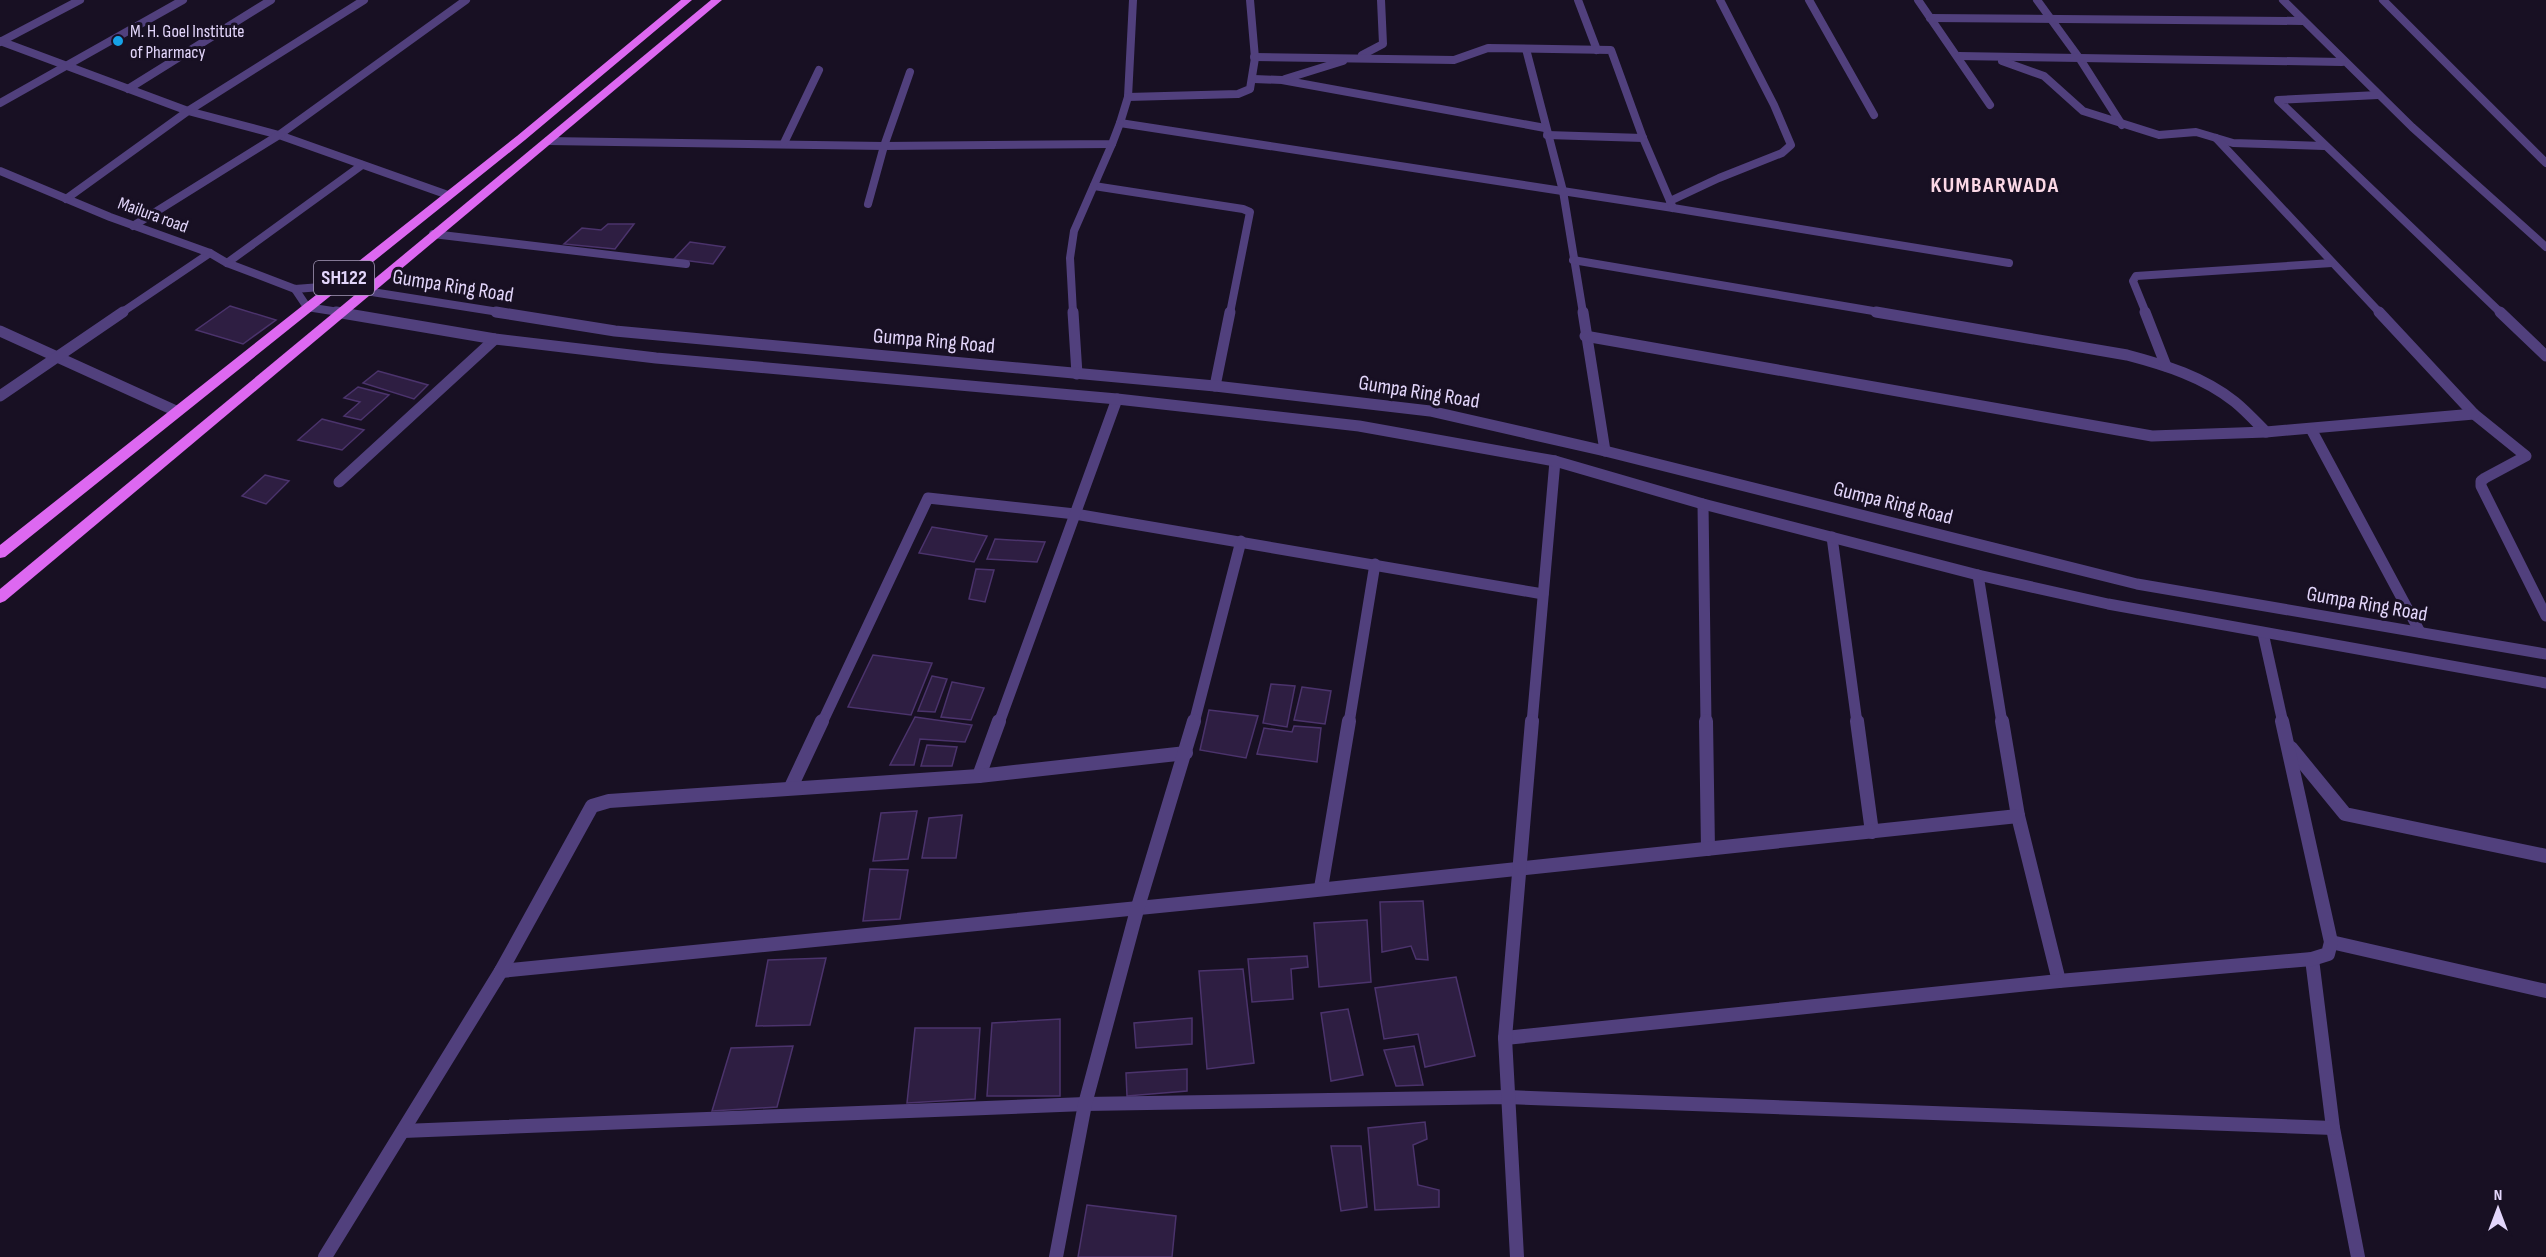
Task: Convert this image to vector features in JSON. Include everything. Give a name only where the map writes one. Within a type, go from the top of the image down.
[{"type":"main road","name":"SH122","points":[[0,554],[687,0]]},
{"type":"main road","points":[[0,597],[433,234],[717,0]]},
{"type":"street","points":[[0,42],[80,0]]},
{"type":"street","points":[[0,103],[183,0]]},
{"type":"street","points":[[128,89],[271,0]]},
{"type":"street","points":[[66,199],[188,111],[364,0]]},
{"type":"street","points":[[133,226],[279,135],[466,0]]},
{"type":"street","points":[[1077,374],[1070,258],[1074,231],[1112,144],[1128,97],[1133,0]]},
{"type":"street","points":[[1128,97],[1238,94],[1250,89],[1254,79],[1250,0]]},
{"type":"street","points":[[1282,80],[1357,57],[1381,47],[1383,44],[1381,0]]},
{"type":"street","points":[[1578,0],[1597,50]]},
{"type":"street","points":[[1671,204],[1713,180],[1782,153],[1791,145],[1774,105],[1720,0]]},
{"type":"street","points":[[1809,0],[1874,115]]},
{"type":"street","points":[[1918,0],[1959,56],[1990,105]]},
{"type":"street","points":[[2037,0],[2080,59],[2122,125]]},
{"type":"street","points":[[2283,0],[2342,62],[2460,172],[2546,247]]},
{"type":"street","points":[[2383,0],[2546,163]]},
{"type":"street","points":[[1930,18],[2303,21]]},
{"type":"street","points":[[0,42],[188,111],[279,135],[448,195]]},
{"type":"street","points":[[1254,57],[1454,60],[1488,48],[1611,50],[1643,138],[1671,204]]},
{"type":"street","points":[[1526,49],[1563,191],[1605,451]]},
{"type":"street","points":[[1959,56],[2342,62]]},
{"type":"street","points":[[1989,57],[2039,74],[2079,109],[2122,125],[2159,135],[2196,132],[2237,144],[2324,147]]},
{"type":"street","points":[[784,143],[819,70]]},
{"type":"street","points":[[868,204],[884,146],[910,72]]},
{"type":"street","points":[[1254,79],[1282,80],[1546,131],[1643,138]]},
{"type":"street","points":[[2378,95],[2278,100],[2324,147],[2546,356]]},
{"type":"street","points":[[1120,123],[1563,191],[1671,204],[2010,263]]},
{"type":"street","points":[[2216,138],[2474,414],[2526,456],[2485,478],[2481,481],[2481,486],[2546,616]]},
{"type":"street","points":[[548,141],[884,146],[1112,144]]},
{"type":"street","points":[[227,263],[362,165]]},
{"type":"street","name":"Mailura road","points":[[0,171],[133,226],[210,253],[227,263],[295,289]]},
{"type":"street","points":[[1094,186],[1243,209],[1250,212],[1215,386]]},
{"type":"street","points":[[433,234],[686,264]]},
{"type":"street","points":[[0,396],[210,253]]},
{"type":"street","points":[[1573,260],[2101,350],[2166,366],[2222,393],[2236,403],[2266,432]]},
{"type":"street","points":[[2166,366],[2133,281],[2136,276],[2332,263]]},
{"type":"street","name":"Gumpa Ring Road","points":[[295,289],[334,286],[615,331],[1215,386],[1410,408],[1473,419],[2137,584],[2546,654]]},
{"type":"street","points":[[295,289],[307,307]]},
{"type":"street","name":"Gumpa Ring Road","points":[[307,307],[495,339],[656,357],[1117,399],[1359,426],[1555,461],[1703,504],[1978,575],[2108,604],[2546,683]]},
{"type":"street","points":[[0,331],[176,411]]},
{"type":"street","points":[[1585,336],[2133,433],[2168,437],[2311,429],[2474,414]]},
{"type":"street","points":[[339,482],[495,339]]},
{"type":"street","points":[[979,776],[1117,399]]},
{"type":"street","points":[[2311,429],[2420,632]]},
{"type":"street","points":[[1517,1257],[1505,1038],[1555,461]]},
{"type":"street","points":[[791,787],[926,499],[1075,513],[1543,594]]},
{"type":"street","points":[[1703,504],[1708,849]]},
{"type":"street","points":[[1832,537],[1872,832]]},
{"type":"street","points":[[1056,1257],[1085,1104],[1137,910],[1186,753],[1241,541]]},
{"type":"street","points":[[1321,888],[1375,564]]},
{"type":"street","points":[[1978,575],[2018,816],[2059,981]]},
{"type":"street","points":[[1505,1038],[2059,981],[2312,958],[2328,954],[2331,942],[2264,633]]},
{"type":"street","points":[[2288,745],[2345,814],[2546,856]]},
{"type":"street","points":[[325,1257],[501,970],[592,806],[609,801],[979,776],[1186,753]]},
{"type":"street","points":[[501,970],[1137,910],[1321,888],[2018,816]]},
{"type":"street","points":[[2331,942],[2546,991]]},
{"type":"street","points":[[2312,958],[2333,1128],[2358,1257]]},
{"type":"street","points":[[404,1131],[1085,1104],[1507,1097],[2333,1128]]},
{"type":"building","points":[[608,224],[634,224],[615,249],[564,244],[582,228],[601,230]]},
{"type":"building","points":[[690,242],[725,247],[713,264],[674,259]]},
{"type":"building","points":[[230,306],[276,320],[243,344],[196,330]]},
{"type":"building","points":[[378,371],[428,385],[414,399],[363,383]]},
{"type":"building","points":[[358,387],[389,395],[361,420],[344,416],[360,402],[344,398]]},
{"type":"building","points":[[322,419],[364,430],[342,450],[298,440]]},
{"type":"building","points":[[265,475],[289,481],[266,504],[242,496]]},
{"type":"building","points":[[932,527],[987,536],[974,562],[919,553]]},
{"type":"building","points":[[995,539],[1045,542],[1037,562],[987,559]]},
{"type":"building","points":[[976,569],[994,570],[985,602],[969,599]]},
{"type":"building","points":[[873,655],[932,663],[911,715],[848,707]]},
{"type":"building","points":[[932,676],[947,679],[935,712],[918,711]]},
{"type":"building","points":[[952,682],[984,688],[971,720],[941,717]]},
{"type":"building","points":[[1271,684],[1295,686],[1287,727],[1263,723]]},
{"type":"building","points":[[1302,687],[1331,691],[1325,724],[1294,720]]},
{"type":"building","points":[[1209,710],[1258,716],[1246,758],[1200,750]]},
{"type":"building","points":[[915,717],[972,725],[965,742],[920,739],[914,765],[890,765]]},
{"type":"building","points":[[1294,726],[1321,728],[1317,762],[1257,754],[1264,728],[1292,732]]},
{"type":"building","points":[[927,745],[957,747],[952,766],[921,766]]},
{"type":"building","points":[[917,811],[908,859],[873,861],[881,813]]},
{"type":"building","points":[[962,815],[956,858],[922,858],[929,818]]},
{"type":"building","points":[[870,869],[908,870],[900,919],[863,921]]},
{"type":"building","points":[[1423,901],[1428,960],[1416,959],[1411,946],[1382,952],[1380,902]]},
{"type":"building","points":[[1367,920],[1371,982],[1319,987],[1314,923]]},
{"type":"building","points":[[1307,956],[1308,967],[1291,969],[1293,999],[1252,1002],[1248,959]]},
{"type":"building","points":[[826,958],[810,1025],[756,1026],[768,960]]},
{"type":"building","points":[[1243,969],[1254,1063],[1207,1069],[1199,971]]},
{"type":"building","points":[[1456,977],[1475,1056],[1425,1067],[1418,1034],[1384,1039],[1375,988]]},
{"type":"building","points":[[1348,1009],[1363,1075],[1331,1081],[1321,1013]]},
{"type":"building","points":[[1192,1018],[1192,1044],[1136,1048],[1134,1023]]},
{"type":"building","points":[[1060,1019],[1060,1096],[987,1096],[992,1023]]},
{"type":"building","points":[[915,1028],[980,1028],[975,1099],[907,1103]]},
{"type":"building","points":[[793,1046],[777,1107],[712,1111],[731,1048]]},
{"type":"building","points":[[1414,1046],[1423,1085],[1396,1086],[1384,1050]]},
{"type":"building","points":[[1187,1069],[1187,1091],[1127,1096],[1126,1073]]},
{"type":"building","points":[[1425,1122],[1427,1139],[1413,1145],[1418,1185],[1439,1190],[1439,1207],[1375,1210],[1368,1128]]},
{"type":"building","points":[[1331,1146],[1361,1146],[1367,1207],[1341,1211]]},
{"type":"building","points":[[1087,1205],[1176,1216],[1172,1257],[1078,1257]]},
{"type":"place","name":"M. H. Goel Institute of Pharmacy","points":[[118,41]]},
{"type":"district","name":"KUMBARWADA","points":[[1995,185]]}]
